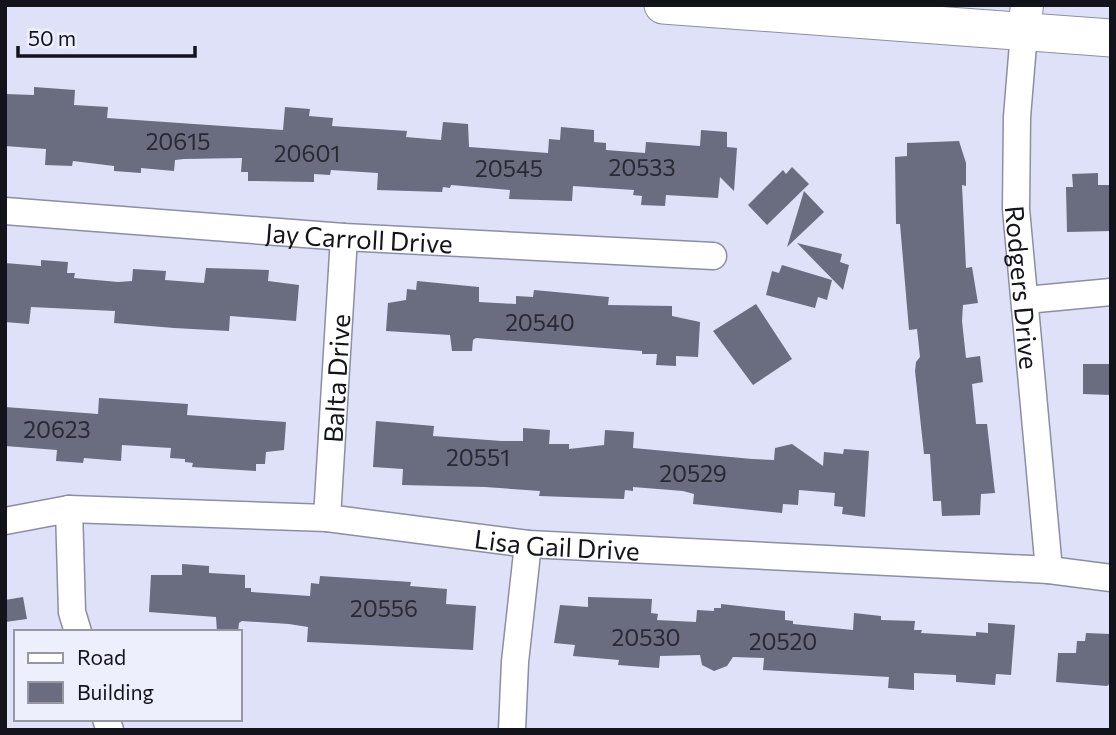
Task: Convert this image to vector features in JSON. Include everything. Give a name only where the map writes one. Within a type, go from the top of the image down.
[{"type":"main road","points":[[663,5],[1026,19],[1111,38]]},
{"type":"street","name":"Rodgers Drive","points":[[1026,19],[1017,117],[1016,209],[1049,570]]},
{"type":"street","name":"Jay Carroll Drive","points":[[5,211],[344,237],[713,256]]},
{"type":"street","name":"Balta Drive","points":[[327,519],[344,237]]},
{"type":"street","points":[[1026,300],[1111,292]]},
{"type":"street","points":[[69,509],[72,612],[77,630]]},
{"type":"street","name":"Lisa Gail Drive","points":[[5,521],[69,509],[327,519],[528,544],[1049,570],[1111,578]]},
{"type":"street","points":[[512,730],[515,662],[528,544]]},
{"type":"building","points":[[34,87],[75,90],[74,105],[108,107],[107,118],[283,130],[285,107],[310,109],[309,116],[333,118],[332,126],[407,131],[406,137],[441,140],[443,122],[468,124],[469,147],[548,153],[549,139],[560,140],[561,127],[594,130],[594,142],[606,143],[606,150],[645,153],[646,142],[700,146],[701,130],[727,132],[727,147],[737,148],[734,191],[720,177],[718,198],[666,195],[665,206],[641,205],[642,196],[633,195],[634,190],[573,186],[572,201],[509,199],[510,190],[451,185],[450,188],[443,187],[442,192],[377,190],[378,173],[331,170],[330,175],[314,174],[314,182],[248,181],[248,172],[241,172],[242,158],[175,160],[174,171],[141,168],[141,173],[114,171],[114,166],[73,161],[72,166],[45,165],[46,149],[5,146],[5,94],[34,95]]},
{"type":"building","points":[[959,141],[966,163],[966,186],[962,185],[966,268],[972,267],[978,303],[963,305],[962,321],[966,358],[980,356],[983,382],[972,384],[976,424],[987,424],[995,493],[981,494],[980,515],[942,516],[941,501],[933,501],[930,454],[924,454],[915,371],[920,357],[917,329],[909,330],[900,224],[896,224],[895,157],[907,156],[907,143]]},
{"type":"building","points":[[792,167],[809,184],[767,225],[748,205],[783,170],[786,174]]},
{"type":"building","points":[[1098,173],[1098,185],[1111,185],[1111,231],[1067,232],[1066,187],[1073,187],[1072,174]]},
{"type":"building","points":[[804,191],[824,212],[787,247]]},
{"type":"building","points":[[797,243],[842,254],[840,262],[849,265],[843,290]]},
{"type":"building","points":[[41,260],[68,262],[67,273],[75,273],[74,278],[118,282],[132,281],[133,269],[166,271],[165,280],[204,283],[206,268],[269,270],[268,281],[299,285],[296,321],[230,316],[229,331],[114,323],[115,311],[31,307],[29,324],[5,322],[5,263],[41,266]]},
{"type":"building","points":[[782,265],[832,280],[827,300],[818,297],[815,308],[766,295],[772,271],[779,273]]},
{"type":"building","points":[[417,281],[479,287],[479,302],[516,304],[516,296],[533,297],[534,290],[609,297],[608,305],[672,306],[672,316],[700,322],[698,357],[676,356],[676,366],[656,365],[657,354],[642,354],[642,351],[476,338],[473,340],[472,351],[452,351],[450,335],[386,331],[388,303],[406,300],[407,289],[416,290]]},
{"type":"building","points":[[756,304],[792,359],[753,385],[713,331]]},
{"type":"building","points":[[1083,364],[1111,364],[1111,395],[1083,394]]},
{"type":"building","points":[[99,398],[188,404],[187,415],[286,422],[284,450],[266,452],[265,464],[256,464],[256,471],[192,467],[193,463],[185,462],[185,459],[170,458],[171,448],[122,445],[121,461],[84,458],[83,463],[56,461],[57,450],[5,446],[5,407],[98,414]]},
{"type":"building","points":[[376,421],[434,426],[433,436],[502,441],[523,441],[523,428],[550,430],[549,444],[569,444],[569,449],[604,445],[605,430],[634,432],[633,448],[752,459],[774,460],[775,448],[792,444],[823,466],[824,452],[843,454],[844,449],[869,451],[865,517],[842,514],[843,507],[834,506],[835,493],[799,490],[798,505],[783,504],[782,513],[693,504],[694,494],[633,487],[633,491],[625,490],[624,499],[539,496],[540,491],[485,487],[402,485],[403,469],[373,467]]},
{"type":"building","points":[[182,564],[209,566],[209,573],[245,575],[245,588],[251,588],[251,592],[310,596],[311,583],[319,584],[320,576],[411,582],[410,586],[447,589],[446,604],[476,606],[473,650],[307,642],[308,627],[242,621],[238,630],[217,630],[216,617],[149,612],[151,575],[182,575]]},
{"type":"building","points":[[23,597],[27,619],[5,622],[5,600]]},
{"type":"building","points":[[588,597],[652,599],[651,613],[658,614],[657,620],[696,622],[697,610],[714,611],[714,608],[721,608],[721,604],[785,611],[785,620],[793,621],[793,624],[853,630],[854,613],[881,616],[881,620],[915,621],[914,630],[922,630],[921,633],[976,636],[976,632],[988,633],[988,623],[1015,625],[1011,675],[996,674],[995,685],[956,682],[956,675],[914,673],[914,690],[888,688],[889,677],[763,670],[764,658],[733,657],[727,666],[714,671],[702,665],[700,655],[660,656],[659,668],[618,665],[619,660],[573,656],[575,645],[554,643],[560,605],[588,607]]},
{"type":"building","points":[[1086,633],[1111,634],[1111,683],[1107,686],[1056,682],[1058,653],[1076,653],[1077,641],[1085,641]]}]
